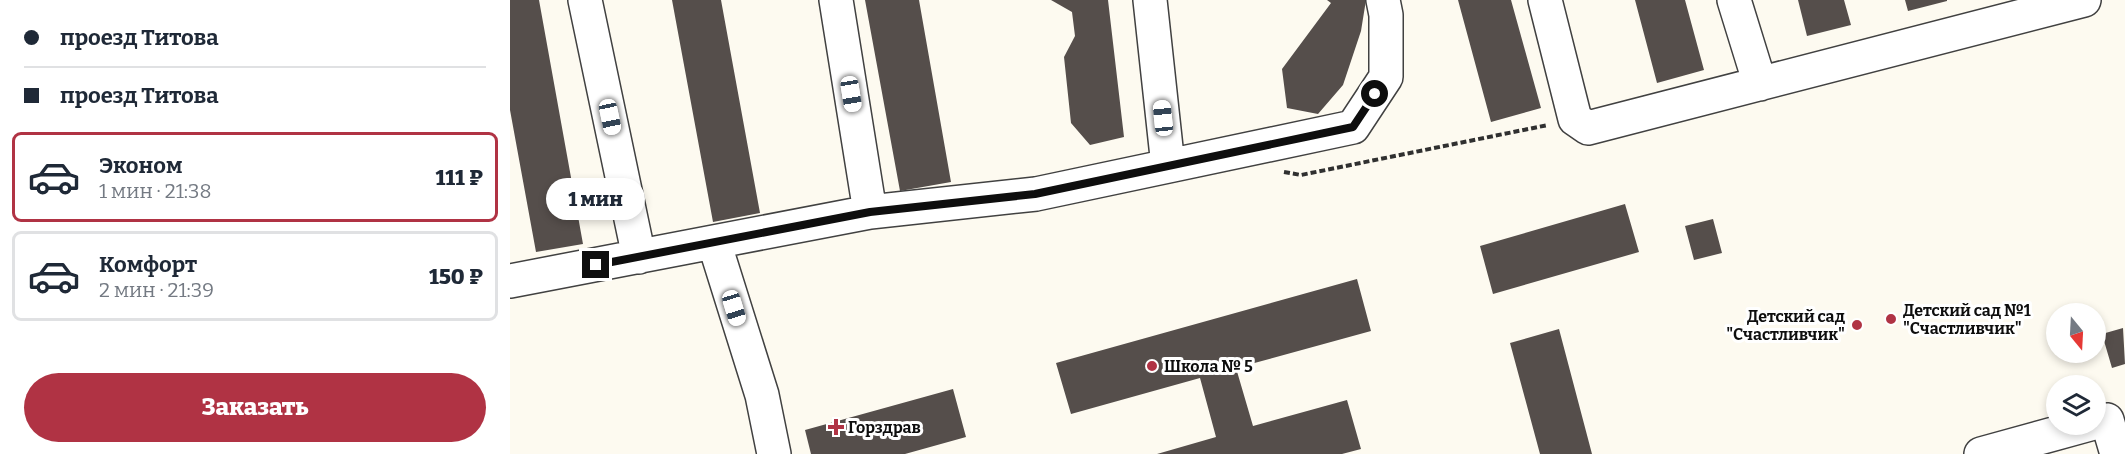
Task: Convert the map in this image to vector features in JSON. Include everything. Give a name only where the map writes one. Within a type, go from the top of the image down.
[{"type":"street","points":[[585,0],[639,257]]},
{"type":"street","points":[[836,0],[870,212]]},
{"type":"street","points":[[1150,0],[1168,166]]},
{"type":"street","points":[[510,281],[870,212],[1035,194],[1353,127],[1386,77],[1386,15],[1383,0]]},
{"type":"street","points":[[1545,0],[1575,119],[1588,128],[2084,0]]},
{"type":"street","points":[[1734,0],[1760,84]]},
{"type":"street","points":[[714,242],[762,395],[774,454]]},
{"type":"street","points":[[2106,426],[2117,454]]},
{"type":"street","points":[[1981,454],[2052,435]]},
{"type":"path","points":[[1278,171],[1301,175],[1575,119]]},
{"type":"building","points":[[510,0],[539,0],[583,244],[536,252],[510,110]]},
{"type":"building","points":[[672,0],[721,0],[760,213],[713,222]]},
{"type":"building","points":[[865,0],[919,0],[951,182],[900,191]]},
{"type":"building","points":[[1051,0],[1108,0],[1124,137],[1090,145],[1071,123],[1064,57],[1075,36],[1072,12]]},
{"type":"building","points":[[1327,0],[1366,0],[1361,31],[1343,85],[1318,114],[1287,108],[1282,69],[1331,3]]},
{"type":"building","points":[[1458,0],[1511,0],[1541,108],[1491,122]]},
{"type":"building","points":[[1635,0],[1685,0],[1704,70],[1657,83]]},
{"type":"building","points":[[1798,0],[1844,0],[1851,25],[1807,36]]},
{"type":"building","points":[[1905,0],[1947,0],[1947,1],[1908,11]]},
{"type":"building","points":[[1625,204],[1639,252],[1493,294],[1480,246]]},
{"type":"building","points":[[1713,219],[1722,253],[1694,260],[1685,226]]},
{"type":"building","name":"Школа № 5","points":[[1357,279],[1371,331],[1236,368],[1253,426],[1347,400],[1361,449],[1342,454],[1157,454],[1216,437],[1200,378],[1071,414],[1056,363]]},
{"type":"building","points":[[2123,328],[2125,364],[2112,368],[2106,348],[2106,333]]},
{"type":"building","points":[[1559,329],[1592,454],[1540,454],[1510,343]]},
{"type":"building","points":[[953,389],[966,437],[905,454],[811,454],[805,430]]},
{"type":"place","name":"Детский сад №1 \"Счастливчик\"","points":[[1891,319]]},
{"type":"place","name":"Детский сад \"Счастливчик\"","points":[[1857,325]]},
{"type":"place","name":"Школа № 5","points":[[1152,366]]},
{"type":"place","name":"Горздрав","points":[[836,427]]},
{"type":"route","points":[[596,265],[870,212],[1035,194],[1353,127],[1375,94]]}]
